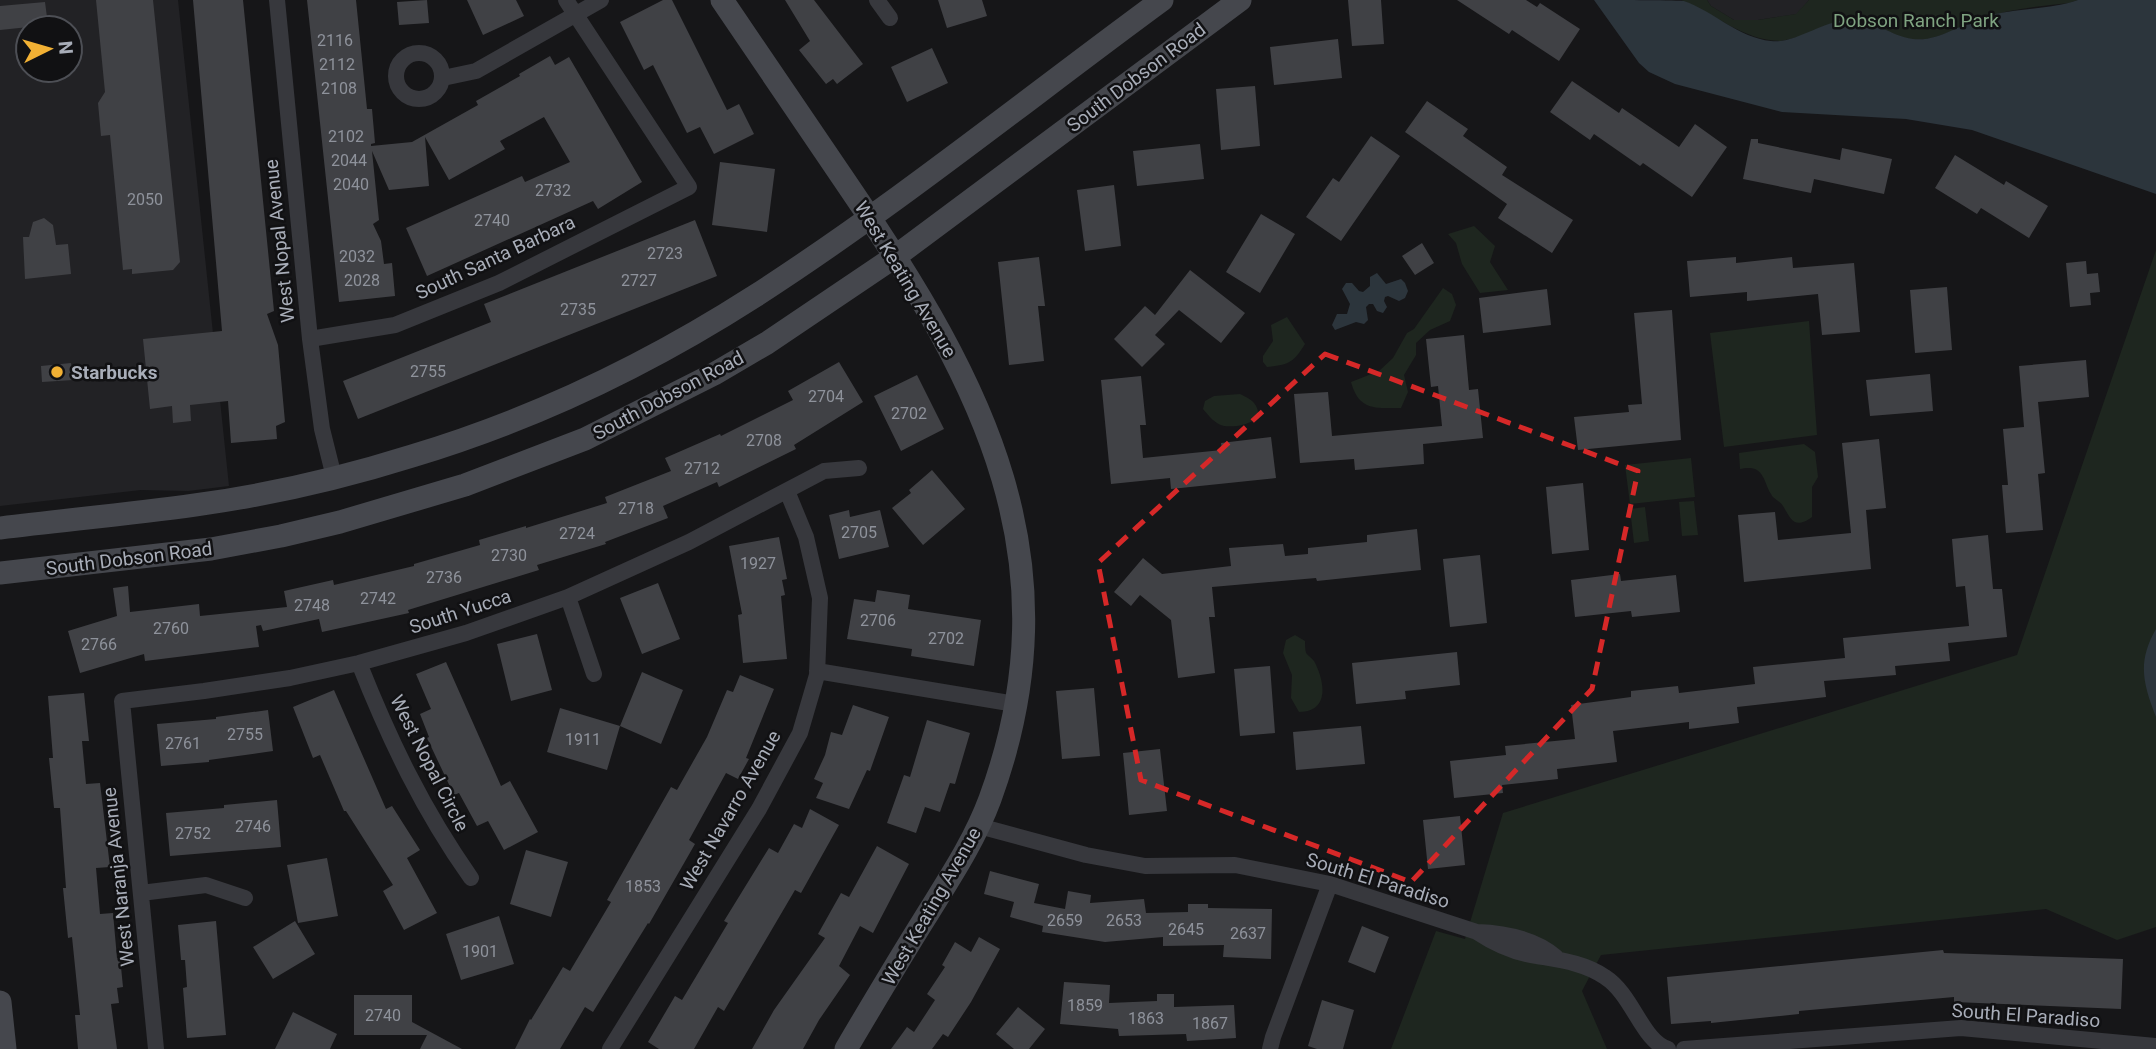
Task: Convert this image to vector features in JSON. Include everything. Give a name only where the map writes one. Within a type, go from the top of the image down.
[{"type":"main road","name":"West Keating Avenue","points":[[722,0],[896,256],[952,352],[996,457],[1018,540],[1023,614],[1015,704],[1003,761],[979,826],[956,871],[846,1049]]},
{"type":"main road","points":[[0,528],[198,505],[334,477],[412,456],[485,431],[615,375],[754,296],[870,218],[1162,0]]},
{"type":"main road","name":"South Dobson Road","points":[[0,573],[211,549],[281,536],[340,522],[465,485],[585,439],[714,374],[766,343],[896,256],[1240,0]]},
{"type":"main road","points":[[0,1002],[5,1049]]},
{"type":"street","name":"West Nopal Avenue","points":[[277,0],[310,339],[322,429],[334,477]]},
{"type":"street","points":[[566,0],[575,16]]},
{"type":"street","points":[[443,78],[476,71],[601,0]]},
{"type":"street","points":[[877,0],[890,18]]},
{"type":"street","name":"South Santa Barbara","points":[[310,339],[395,325],[499,283],[690,187],[575,16]]},
{"type":"street","name":"South Yucca","points":[[122,701],[290,678],[359,663],[466,633],[568,597],[689,542],[824,471],[859,468]]},
{"type":"street","name":"West Navarro Avenue","points":[[610,1049],[759,809],[800,733],[817,671],[820,598],[806,537],[787,491]]},
{"type":"street","points":[[568,597],[594,674]]},
{"type":"street","name":"West Nopal Circle","points":[[359,663],[399,757],[440,835],[471,878]]},
{"type":"street","points":[[817,671],[1015,704]]},
{"type":"street","name":"West Naranja Avenue","points":[[122,701],[156,1049]]},
{"type":"street","name":"South El Paradiso","points":[[979,826],[1086,855],[1145,866],[1235,865],[1330,884],[1477,933],[1502,933],[1545,947],[1558,958],[1604,976],[1621,990],[1657,1044],[1668,1049]]},
{"type":"street","points":[[1270,1049],[1330,884]]},
{"type":"street","points":[[141,893],[206,885],[245,898]]},
{"type":"street","name":"South El Paradiso","points":[[1684,1049],[1727,1048],[1961,1028],[2156,1046]]},
{"type":"highlighted area","points":[[1325,354],[1638,471],[1592,689],[1411,882],[1141,780],[1098,563]]},
{"type":"shaded area","points":[[0,0],[178,0],[229,486],[188,491],[141,490],[0,506]]},
{"type":"shaded area","points":[[1594,0],[1684,1],[1748,35],[1780,41],[1838,21],[1858,20],[1904,37],[1922,39],[1940,35],[1983,17],[2078,0],[2156,0],[2156,194],[1972,130],[1906,119],[1782,112],[1675,84],[1649,72],[1639,63]]},
{"type":"shaded area","points":[[1707,0],[1809,0],[1797,14],[1758,20],[1734,20],[1711,6]]},
{"type":"shaded area","points":[[1377,273],[1386,284],[1401,279],[1408,291],[1405,298],[1399,301],[1385,297],[1387,307],[1383,313],[1377,311],[1373,304],[1369,304],[1366,307],[1368,320],[1364,324],[1356,322],[1335,330],[1332,325],[1337,314],[1347,314],[1350,304],[1342,289],[1346,283],[1352,283],[1363,292],[1370,286],[1370,277]]},
{"type":"shaded area","points":[[2156,629],[2156,717],[2145,683],[2144,662]]},
{"type":"green space","name":"Dobson Ranch Park","points":[[1681,0],[1707,0],[1711,6],[1734,20],[1758,20],[1796,14],[1809,0],[2078,0],[1994,15],[1925,39],[1904,38],[1870,21],[1781,41],[1754,36]]},
{"type":"green space","points":[[1474,226],[1495,246],[1490,262],[1508,290],[1480,293],[1462,264],[1456,243],[1448,234]]},
{"type":"green space","points":[[2156,250],[2156,927],[2117,940],[2046,909],[1601,955],[1582,991],[1607,1049],[1391,1049],[1436,931],[1465,939],[1503,813],[2017,655]]},
{"type":"green space","points":[[1443,288],[1452,294],[1456,305],[1450,321],[1430,330],[1416,343],[1416,355],[1404,375],[1408,392],[1401,408],[1376,407],[1363,403],[1351,382],[1379,371],[1393,358],[1407,333],[1414,329]]},
{"type":"green space","points":[[1287,317],[1305,344],[1290,362],[1267,367],[1263,356],[1273,341],[1271,325]]},
{"type":"green space","points":[[1809,321],[1817,435],[1724,447],[1710,333]]},
{"type":"green space","points":[[1240,394],[1253,402],[1258,410],[1255,419],[1250,422],[1224,426],[1215,422],[1203,409],[1205,401],[1214,396]]},
{"type":"green space","points":[[1804,444],[1815,452],[1818,477],[1812,487],[1812,517],[1797,523],[1772,496],[1760,472],[1753,468],[1740,469],[1739,453]]},
{"type":"green space","points":[[1691,458],[1695,497],[1630,504],[1625,465]]},
{"type":"green space","points":[[1694,501],[1698,535],[1682,536],[1679,502]]},
{"type":"green space","points":[[1645,507],[1649,541],[1634,543],[1630,509]]},
{"type":"green space","points":[[1295,635],[1305,641],[1306,653],[1314,661],[1321,677],[1320,701],[1309,711],[1299,712],[1291,698],[1292,675],[1283,653],[1286,640]]},
{"type":"building","points":[[96,0],[153,0],[180,262],[173,270],[132,274],[132,269],[123,270],[110,135],[101,136],[98,103],[105,92]]},
{"type":"building","points":[[193,0],[243,0],[274,311],[267,314],[278,345],[285,422],[276,426],[277,439],[231,443],[228,401],[190,405],[191,421],[173,423],[172,406],[150,409],[143,339],[222,331]]},
{"type":"building","points":[[307,0],[356,0],[367,109],[372,109],[375,143],[371,146],[412,142],[478,105],[476,101],[550,56],[555,65],[569,57],[642,182],[598,209],[593,201],[427,276],[406,228],[522,176],[525,182],[570,162],[544,117],[500,141],[505,149],[449,180],[425,137],[429,186],[389,190],[372,151],[379,220],[373,224],[381,241],[384,264],[392,263],[395,296],[339,302]]},
{"type":"building","points":[[427,0],[429,23],[399,25],[397,2]]},
{"type":"building","points":[[467,0],[516,0],[524,16],[483,35]]},
{"type":"building","points":[[663,0],[672,0],[727,110],[739,104],[754,134],[714,154],[700,127],[687,133],[653,65],[644,70],[620,22]]},
{"type":"building","points":[[785,0],[814,0],[863,64],[837,84],[833,79],[826,84],[799,50],[810,41]]},
{"type":"building","points":[[938,0],[982,0],[987,16],[947,28]]},
{"type":"building","points":[[1348,0],[1381,0],[1384,44],[1352,46]]},
{"type":"building","points":[[1457,0],[1526,0],[1537,7],[1540,3],[1580,29],[1559,61],[1512,30],[1509,34]]},
{"type":"building","points":[[45,2],[47,14],[14,14],[14,29],[0,30],[0,6]]},
{"type":"building","points":[[1338,39],[1342,78],[1274,85],[1270,47]]},
{"type":"building","points":[[932,48],[948,83],[907,102],[891,67]]},
{"type":"building","points":[[1572,81],[1619,113],[1622,108],[1679,147],[1695,124],[1727,147],[1692,197],[1643,163],[1640,166],[1594,134],[1590,140],[1550,112]]},
{"type":"building","points":[[1255,86],[1260,146],[1221,150],[1216,89]]},
{"type":"building","points":[[1427,101],[1468,129],[1463,136],[1507,167],[1502,175],[1573,220],[1552,253],[1498,218],[1507,204],[1405,132]]},
{"type":"building","points":[[1371,136],[1400,156],[1341,241],[1306,217],[1333,178],[1339,182]]},
{"type":"building","points":[[1751,139],[1758,139],[1758,143],[1840,160],[1842,148],[1892,159],[1884,194],[1814,179],[1811,193],[1743,179]]},
{"type":"building","points":[[1200,144],[1204,179],[1137,186],[1133,151]]},
{"type":"building","points":[[1955,155],[2004,185],[2006,181],[2048,206],[2029,238],[1981,208],[1977,214],[1935,188]]},
{"type":"building","points":[[720,162],[775,169],[767,232],[712,225]]},
{"type":"building","points":[[1114,185],[1121,246],[1085,251],[1077,190]]},
{"type":"building","points":[[1261,214],[1295,234],[1260,293],[1226,272]]},
{"type":"building","points":[[44,218],[53,225],[56,245],[68,244],[71,274],[25,279],[23,237],[29,237],[33,222]]},
{"type":"building","points":[[695,220],[717,276],[358,419],[343,381],[491,322],[484,304]]},
{"type":"building","points":[[1422,243],[1434,263],[1415,275],[1402,256]]},
{"type":"building","points":[[1039,257],[1045,306],[1038,306],[1044,361],[1009,365],[998,262]]},
{"type":"building","points":[[1736,257],[1736,263],[1792,257],[1793,268],[1854,263],[1860,332],[1822,335],[1818,294],[1747,301],[1747,292],[1690,297],[1687,261]]},
{"type":"building","points":[[2086,261],[2087,274],[2098,273],[2100,292],[2090,293],[2091,305],[2070,307],[2066,263]]},
{"type":"building","points":[[1190,270],[1245,313],[1221,343],[1179,310],[1155,335],[1165,344],[1142,367],[1114,339],[1145,306],[1155,315]]},
{"type":"building","points":[[1947,287],[1952,350],[1915,353],[1910,290]]},
{"type":"building","points":[[1547,289],[1551,325],[1483,333],[1479,298]]},
{"type":"building","points":[[1672,310],[1681,440],[1578,450],[1574,417],[1629,412],[1628,405],[1642,404],[1634,313]]},
{"type":"building","points":[[1464,335],[1469,390],[1478,389],[1483,438],[1423,444],[1424,464],[1355,470],[1354,459],[1300,463],[1294,394],[1328,392],[1332,436],[1442,426],[1438,386],[1431,387],[1426,339]]},
{"type":"building","points":[[2086,360],[2089,397],[2038,402],[2045,473],[2038,474],[2043,530],[2006,533],[2002,485],[2008,485],[2003,429],[2024,427],[2019,366]]},
{"type":"building","points":[[839,362],[863,402],[794,445],[796,449],[719,487],[717,482],[663,506],[668,518],[605,542],[606,544],[537,565],[539,570],[408,610],[409,613],[322,632],[319,619],[263,631],[261,625],[256,626],[259,647],[145,661],[144,654],[80,673],[68,631],[117,616],[113,588],[128,586],[130,612],[199,604],[200,616],[287,607],[284,591],[333,580],[334,585],[414,566],[480,545],[479,540],[607,503],[605,497],[671,471],[665,458],[720,434],[721,436],[793,400],[788,391]]},
{"type":"building","name":"Starbucks","points":[[71,363],[73,380],[42,382],[41,366]]},
{"type":"building","points":[[1930,374],[1933,411],[1870,416],[1866,380]]},
{"type":"building","points":[[917,375],[944,429],[901,451],[874,396]]},
{"type":"building","points":[[1141,376],[1146,425],[1140,425],[1143,458],[1222,450],[1221,443],[1271,437],[1276,478],[1171,489],[1170,478],[1111,484],[1101,380]]},
{"type":"building","points":[[1879,439],[1886,508],[1866,510],[1871,569],[1744,582],[1738,515],[1775,512],[1778,540],[1851,533],[1842,443]]},
{"type":"building","points":[[932,470],[965,509],[923,545],[892,508],[911,493],[909,490]]},
{"type":"building","points":[[1583,483],[1589,550],[1552,554],[1546,487]]},
{"type":"building","points":[[849,510],[850,517],[880,510],[889,547],[839,559],[829,515]]},
{"type":"building","points":[[1417,529],[1421,570],[1317,581],[1316,578],[1212,587],[1215,617],[1209,617],[1215,673],[1178,678],[1171,620],[1140,595],[1131,606],[1114,592],[1143,558],[1162,574],[1231,566],[1229,548],[1283,544],[1285,556],[1308,554],[1308,548],[1367,542],[1367,535]]},
{"type":"building","points":[[1988,535],[1993,589],[2002,589],[2007,637],[1948,643],[1950,661],[1895,666],[1896,675],[1824,681],[1826,697],[1737,707],[1739,723],[1689,729],[1689,722],[1613,731],[1617,762],[1557,769],[1558,779],[1502,785],[1503,793],[1454,798],[1450,761],[1506,755],[1505,746],[1575,739],[1571,705],[1631,697],[1631,691],[1678,686],[1679,693],[1755,684],[1753,667],[1845,658],[1843,638],[1969,626],[1965,586],[1956,587],[1952,539]]},
{"type":"building","points":[[779,537],[787,579],[782,580],[785,595],[781,596],[787,659],[743,663],[738,615],[742,614],[729,546]]},
{"type":"building","points":[[1480,555],[1487,623],[1450,627],[1443,559]]},
{"type":"building","points":[[1620,574],[1621,581],[1676,575],[1680,612],[1632,617],[1631,611],[1575,617],[1571,580]]},
{"type":"building","points":[[658,583],[680,639],[642,654],[620,598]]},
{"type":"building","points":[[877,590],[910,595],[908,609],[981,620],[974,666],[911,656],[912,649],[847,639],[854,599],[875,602]]},
{"type":"building","points":[[537,634],[552,690],[511,701],[497,644]]},
{"type":"building","points":[[1457,652],[1460,685],[1405,691],[1406,699],[1356,704],[1352,663]]},
{"type":"building","points":[[446,662],[501,786],[510,781],[538,832],[504,850],[488,821],[477,826],[459,793],[454,795],[427,738],[429,737],[420,714],[431,709],[416,674]]},
{"type":"building","points":[[1270,666],[1275,733],[1240,736],[1234,669]]},
{"type":"building","points":[[642,672],[683,690],[661,744],[620,726]]},
{"type":"building","points":[[740,675],[774,689],[746,758],[749,759],[738,779],[726,773],[689,840],[695,844],[649,924],[593,1012],[585,1007],[560,1049],[515,1049],[530,1019],[563,967],[570,971],[611,902],[607,900],[671,787],[677,790],[707,737],[727,690],[733,692]]},
{"type":"building","points":[[1094,688],[1100,756],[1062,759],[1056,691]]},
{"type":"building","points":[[334,690],[386,809],[392,806],[420,850],[407,858],[437,913],[404,930],[383,891],[393,885],[344,811],[320,755],[313,758],[293,707]]},
{"type":"building","points":[[84,693],[89,741],[82,741],[86,784],[100,783],[110,867],[96,868],[100,914],[113,913],[123,987],[117,988],[119,1003],[111,1004],[117,1049],[78,1049],[75,1015],[80,1015],[72,937],[68,938],[63,888],[66,888],[60,808],[54,808],[49,758],[53,758],[48,696]]},
{"type":"building","points":[[853,705],[889,717],[870,771],[867,770],[849,809],[816,798],[823,783],[814,779],[825,755],[831,732],[842,735]]},
{"type":"building","points":[[560,708],[620,726],[607,770],[547,752]]},
{"type":"building","points":[[268,710],[273,751],[209,762],[161,766],[157,724],[216,719]]},
{"type":"building","points":[[927,720],[970,733],[955,784],[950,783],[940,812],[925,807],[916,833],[887,823],[904,775],[910,777]]},
{"type":"building","points":[[1361,726],[1365,764],[1296,770],[1293,732]]},
{"type":"building","points":[[1160,749],[1167,811],[1129,815],[1123,753]]},
{"type":"building","points":[[277,800],[281,847],[170,856],[166,813]]},
{"type":"building","points":[[810,809],[839,825],[801,893],[795,890],[724,1011],[718,1007],[694,1049],[659,1049],[648,1042],[675,996],[682,1000],[728,923],[724,921],[769,848],[778,853],[794,824],[802,828]]},
{"type":"building","points":[[1460,816],[1465,865],[1428,869],[1423,820]]},
{"type":"building","points":[[877,846],[909,864],[873,933],[860,926],[839,966],[850,975],[803,1049],[752,1049],[774,1010],[825,938],[818,934],[841,893],[849,897]]},
{"type":"building","points":[[526,850],[568,862],[551,917],[510,904]]},
{"type":"building","points":[[327,858],[338,916],[298,923],[287,865]]},
{"type":"building","points":[[990,871],[1039,884],[1034,903],[1065,909],[1068,891],[1091,895],[1090,903],[1144,899],[1146,913],[1188,912],[1188,904],[1208,904],[1208,908],[1272,909],[1271,959],[1223,957],[1224,945],[1163,946],[1163,937],[1105,942],[1042,932],[1043,926],[1010,917],[1014,902],[984,894]]},
{"type":"building","points":[[499,916],[514,964],[461,980],[446,934]]},
{"type":"building","points":[[216,921],[226,1035],[187,1038],[183,988],[187,987],[185,960],[181,960],[178,925]]},
{"type":"building","points":[[295,921],[315,954],[273,979],[253,947]]},
{"type":"building","points":[[1362,926],[1389,937],[1375,973],[1348,962]]},
{"type":"building","points":[[979,937],[1000,949],[948,1037],[943,1034],[932,1049],[891,1049],[907,1027],[914,1032],[935,1000],[927,994],[945,967],[942,965],[955,942],[971,952]]},
{"type":"building","points":[[1943,950],[1944,953],[2123,959],[2121,1009],[1954,1002],[1954,997],[1799,1011],[1799,1014],[1711,1023],[1671,1024],[1667,977]]},
{"type":"building","points":[[1064,982],[1110,985],[1109,1003],[1157,1001],[1157,994],[1174,994],[1174,1007],[1234,1005],[1236,1038],[1187,1041],[1186,1034],[1119,1036],[1118,1029],[1060,1024]]},
{"type":"building","points":[[354,995],[412,995],[412,1022],[462,1049],[420,1049],[427,1035],[354,1035]]},
{"type":"building","points":[[1322,1000],[1354,1010],[1343,1049],[1317,1049],[1308,1046]]},
{"type":"building","points":[[1018,1007],[1045,1029],[1029,1049],[1014,1049],[996,1034]]},
{"type":"building","points":[[293,1012],[337,1034],[330,1049],[275,1049]]},
{"type":"place","name":"Starbucks","points":[[57,372]]}]
